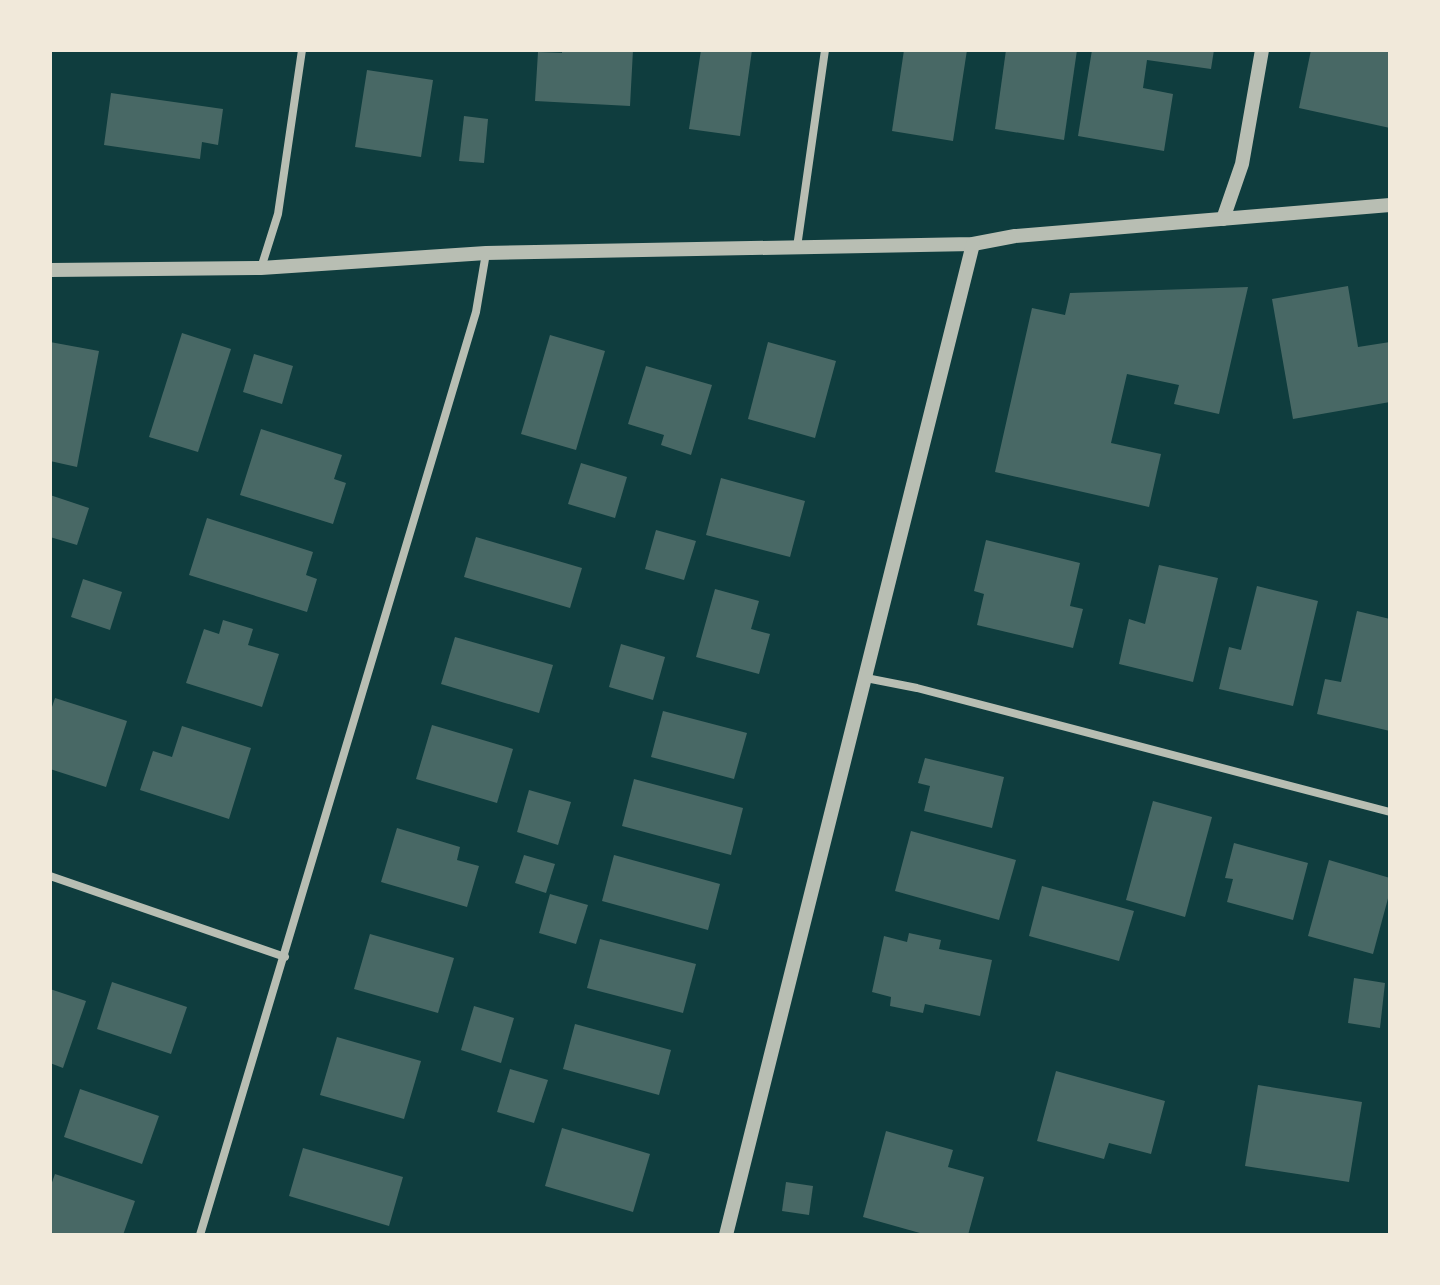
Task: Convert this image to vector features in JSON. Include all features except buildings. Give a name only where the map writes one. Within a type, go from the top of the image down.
[{"type":"street","points":[[261,268],[278,214],[302,50]]},
{"type":"street","points":[[797,247],[825,50]]},
{"type":"street","points":[[1223,219],[1242,164],[1262,50]]},
{"type":"street","points":[[50,270],[261,268],[486,253],[973,244],[1015,236],[1390,205]]},
{"type":"street","points":[[726,1235],[973,244]]},
{"type":"street","points":[[200,1235],[476,312],[486,253]]},
{"type":"street","points":[[866,678],[917,688],[1390,812]]},
{"type":"street","points":[[50,876],[285,957]]}]
